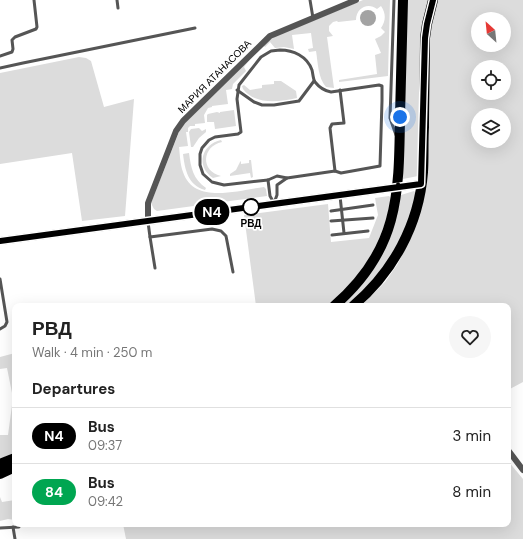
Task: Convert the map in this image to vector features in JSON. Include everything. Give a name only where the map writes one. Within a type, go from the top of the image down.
[{"type":"main road","points":[[337,303],[357,284],[367,270],[381,248],[392,220],[398,187],[403,0]]},
{"type":"main road","points":[[356,303],[380,279],[400,250],[416,210],[423,168],[425,38],[433,0]]},
{"type":"main road","points":[[0,464],[12,459]]},
{"type":"main road","points":[[0,474],[12,468]]},
{"type":"street","name":"МАРИЯ АТАНАСОВА","points":[[148,220],[148,203],[179,126],[252,52],[270,36],[356,0]]},
{"type":"street","points":[[0,241],[421,184]]},
{"type":"street","points":[[511,454],[523,470]]},
{"type":"lane","points":[[0,56],[12,52],[12,40],[15,37],[36,29],[34,0]]},
{"type":"lane","points":[[117,0],[118,8]]},
{"type":"lane","points":[[310,0],[313,18]]},
{"type":"lane","points":[[394,0],[390,118],[400,146]]},
{"type":"lane","points":[[0,68],[23,62],[195,28]]},
{"type":"lane","points":[[277,50],[294,52],[310,65],[314,81],[325,91],[379,85],[382,87],[381,164],[378,168],[341,173],[335,171],[287,178],[277,176],[268,180],[221,185],[212,182],[201,168],[200,154],[202,148],[215,137],[238,134],[241,132],[237,90],[242,80],[259,58],[277,50]]},
{"type":"lane","points":[[252,52],[259,58]]},
{"type":"lane","points":[[237,90],[258,104],[274,105],[299,101],[314,81]]},
{"type":"lane","points":[[335,171],[330,128],[332,124],[344,123],[340,90]]},
{"type":"lane","points":[[274,203],[277,195],[277,185],[287,178]]},
{"type":"lane","points":[[268,180],[270,196],[274,203]]},
{"type":"lane","points":[[340,195],[344,234]]},
{"type":"lane","points":[[331,211],[373,205]]},
{"type":"lane","points":[[331,221],[372,218]]},
{"type":"lane","points":[[148,220],[155,268]]},
{"type":"lane","points":[[150,237],[212,229],[221,231],[226,236],[233,272]]},
{"type":"lane","points":[[332,235],[368,231]]},
{"type":"lane","points":[[0,279],[7,322],[5,326],[0,329]]},
{"type":"lane","points":[[13,527],[15,539]]},
{"type":"lane","points":[[0,528],[19,527]]},
{"type":"shaded area","points":[[363,0],[390,0],[388,76],[339,82],[339,80],[377,74],[375,55],[381,53],[375,39],[385,32],[381,28],[385,17],[381,6],[377,9],[370,6],[363,7],[358,12],[356,20],[337,21],[333,22],[329,26],[329,31],[333,36],[327,37],[334,88],[326,87],[321,79],[316,51],[309,52],[308,49],[313,48],[311,33],[292,35],[294,49],[284,47],[275,48],[270,42],[265,47],[263,45],[276,36]]},
{"type":"shaded area","points":[[406,0],[429,0],[418,176],[403,179]]},
{"type":"shaded area","points":[[436,0],[523,0],[523,382],[511,388],[511,303],[364,303],[385,282],[397,265],[412,236],[422,206],[429,40]]},
{"type":"shaded area","points":[[365,10],[371,10],[376,15],[374,24],[371,26],[365,26],[360,21],[360,15]]},
{"type":"shaded area","points":[[79,57],[86,58],[91,61],[104,107],[134,99],[125,216],[82,221],[72,153],[0,164],[0,73]]},
{"type":"shaded area","points":[[251,58],[244,67],[246,71],[233,84],[232,89],[226,90],[228,104],[208,108],[204,115],[205,123],[195,124],[195,126],[190,126],[188,128],[188,132],[186,132],[188,146],[179,147],[180,160],[183,172],[189,182],[197,189],[218,193],[264,187],[266,189],[267,196],[157,211],[151,203],[183,125]]},
{"type":"shaded area","points":[[274,81],[281,81],[296,91],[297,98],[283,101],[261,100],[248,94],[242,86],[244,85],[250,90],[262,88],[262,85],[274,84]]},
{"type":"shaded area","points":[[234,110],[236,126],[215,129],[214,122],[207,122],[208,114]]},
{"type":"shaded area","points":[[199,128],[202,131],[206,129],[206,132],[199,138],[193,147],[191,147],[189,132],[191,129]]},
{"type":"shaded area","points":[[221,140],[222,142],[215,144],[207,153],[206,159],[209,169],[221,176],[213,178],[204,168],[203,156],[209,146],[214,142]]},
{"type":"shaded area","points":[[189,153],[193,173],[198,181],[206,188],[205,190],[195,185],[188,176],[183,154]]},
{"type":"shaded area","points":[[249,160],[251,160],[253,177],[251,178],[250,173],[230,176],[230,174],[236,170],[241,161],[241,164],[249,163]]},
{"type":"shaded area","points":[[414,191],[416,193],[409,220],[402,237],[388,262],[362,292],[352,302],[342,303],[353,293],[401,195]]},
{"type":"shaded area","points":[[389,196],[391,198],[383,229],[377,244],[360,272],[339,296],[330,303],[256,303],[244,215],[328,204],[331,242],[369,238],[378,215],[375,198]]},
{"type":"shaded area","points":[[12,354],[12,393],[7,368],[0,369],[0,357]]},
{"type":"shaded area","points":[[12,405],[12,453],[0,459],[0,435],[8,435]]},
{"type":"shaded area","points":[[511,465],[523,479],[523,539],[126,539],[124,527],[511,527]]},
{"type":"shaded area","points":[[0,497],[2,502],[12,500],[12,520],[0,521]]},
{"type":"bus line","name":"N4","points":[[0,241],[421,184],[423,163],[425,38],[433,0]]},
{"type":"place","name":"РВД","points":[[251,207]]},
{"type":"route","points":[[251,207],[398,187],[400,117]]}]
